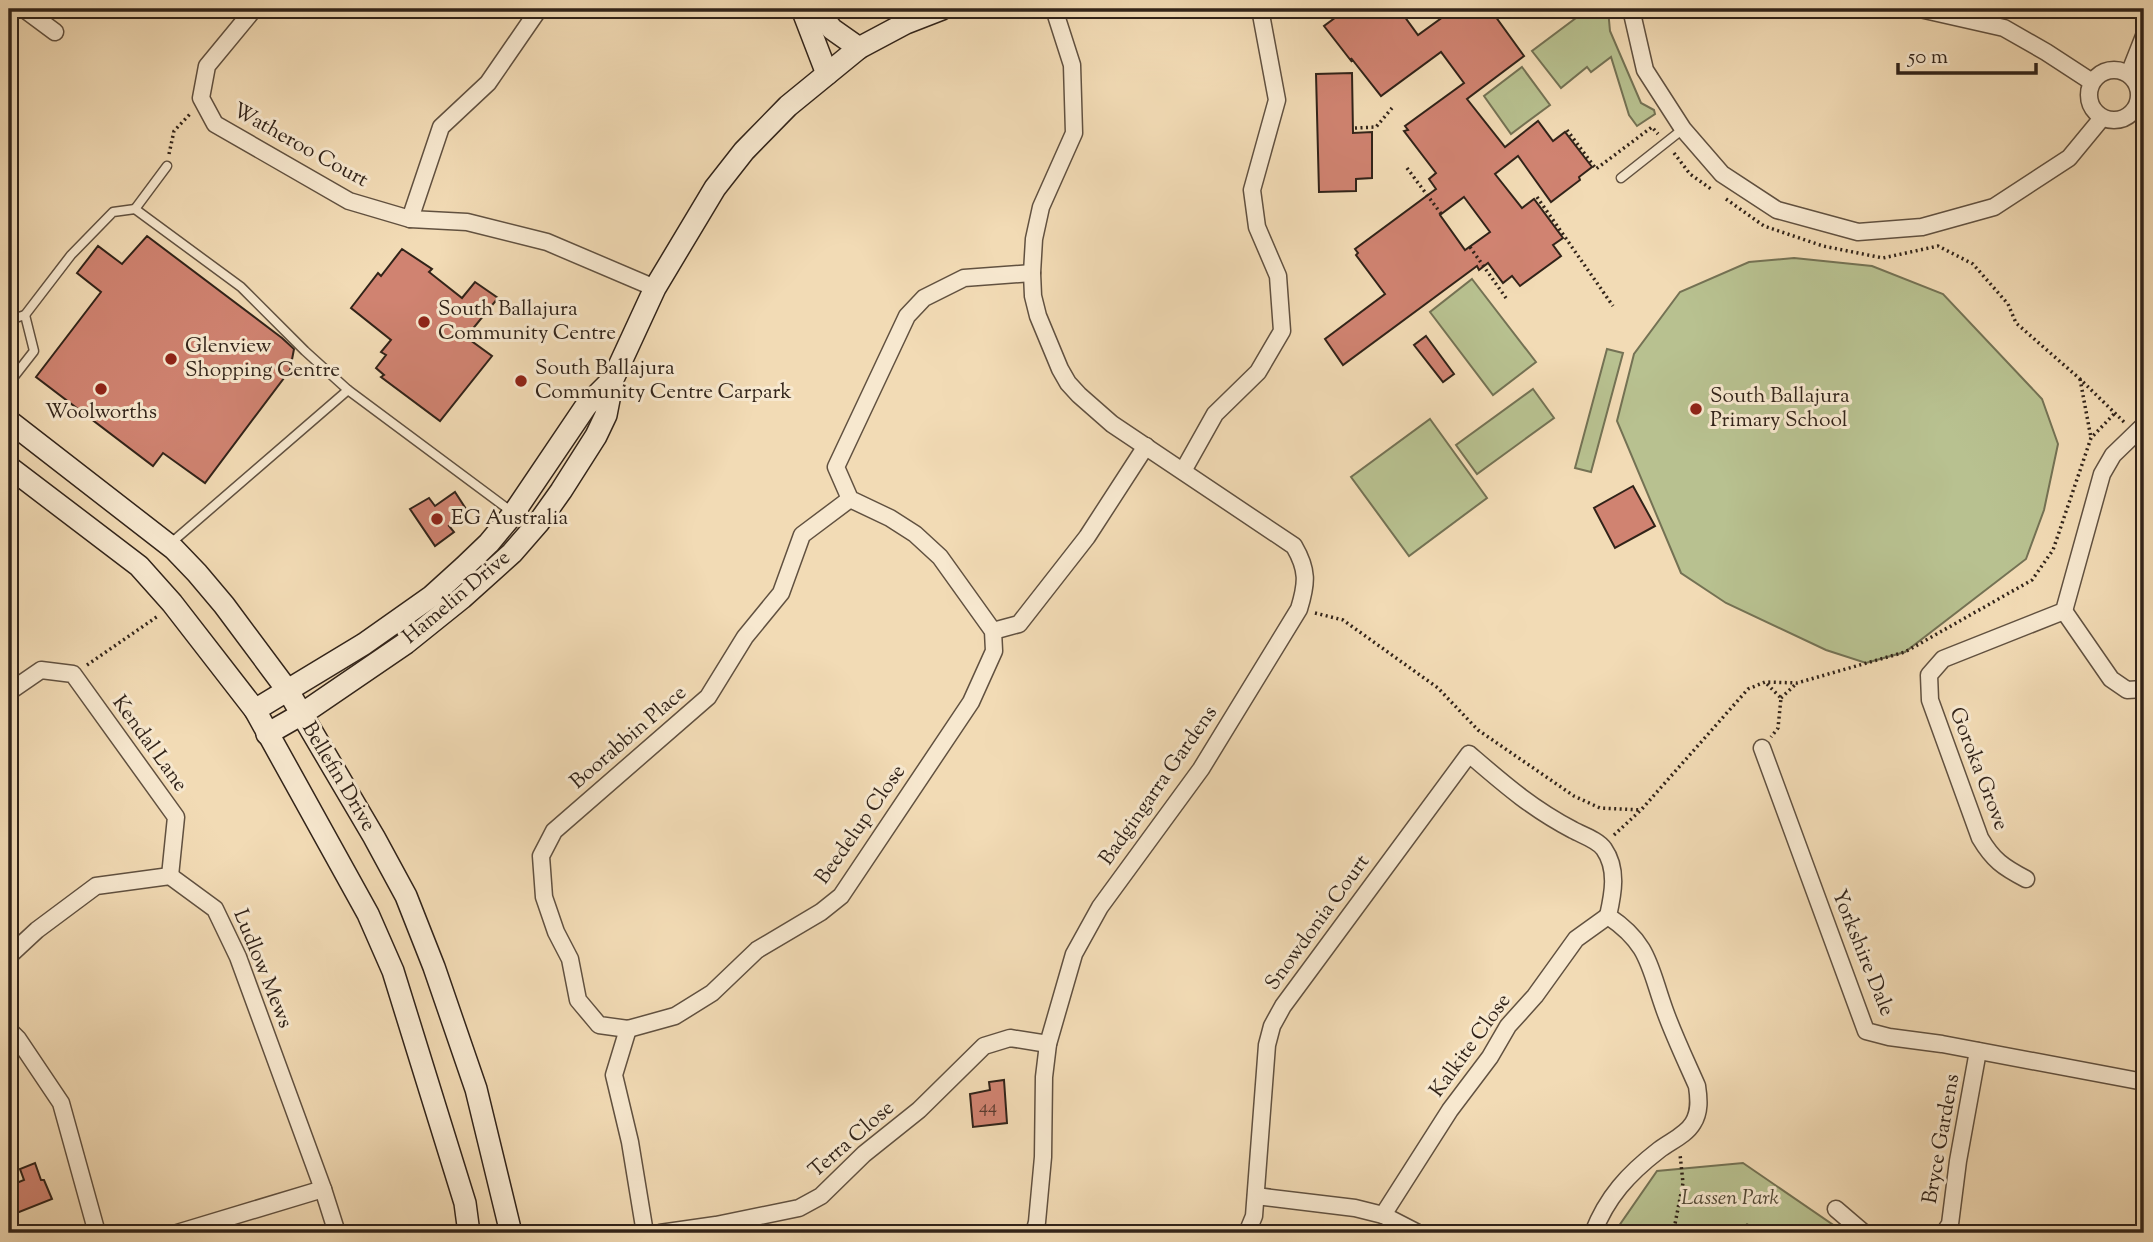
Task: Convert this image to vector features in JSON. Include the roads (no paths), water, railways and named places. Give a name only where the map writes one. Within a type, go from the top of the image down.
[{"type":"main road","points":[[802,9],[827,74]]},
{"type":"main road","points":[[816,9],[832,29],[859,48]]},
{"type":"main road","name":"Hamelin Drive","points":[[267,734],[302,714],[406,643],[463,598],[512,553],[539,522],[596,436],[606,415],[613,379],[655,288],[722,178],[788,106],[859,48],[898,19],[942,9]]},
{"type":"main road","name":"Hamelin Drive","points":[[255,710],[364,644],[432,596],[489,543],[513,514],[586,406],[613,379]]},
{"type":"main road","name":"Bellefin Drive","points":[[9,421],[168,544],[208,586],[288,691],[406,896],[434,967],[476,1089],[511,1233]]},
{"type":"main road","name":"Bellefin Drive","points":[[9,467],[139,566],[172,603],[255,710],[356,893],[393,971],[465,1203],[469,1233]]},
{"type":"street","points":[[24,9],[55,32]]},
{"type":"street","name":"Watheroo Court","points":[[254,9],[206,66],[201,98],[215,124],[349,201],[410,219],[467,222],[547,242],[655,288]]},
{"type":"street","points":[[410,219],[441,127],[488,83],[539,9]]},
{"type":"street","name":"Badgingarra Gardens","points":[[1034,1233],[1043,1157],[1044,1077],[1048,1044],[1074,954],[1100,907],[1201,769],[1298,609],[1305,578],[1303,562],[1294,546],[1090,406],[1068,383],[1060,369],[1038,316],[1033,296],[1032,274],[1034,239],[1041,207],[1074,133],[1072,65],[1054,9]]},
{"type":"street","points":[[1183,471],[1215,414],[1258,372],[1282,331],[1278,276],[1257,227],[1252,190],[1277,100],[1260,9]]},
{"type":"street","points":[[1631,9],[1645,70],[1683,129],[1722,174],[1777,210],[1858,232],[1922,227],[1994,207],[2069,158],[2102,118]]},
{"type":"street","points":[[1920,9],[2004,28],[2092,82]]},
{"type":"street","points":[[2129,74],[2144,36]]},
{"type":"street","points":[[2113,69],[2129,74],[2138,86],[2140,110],[2121,120],[2102,118],[2095,113],[2088,98],[2092,82],[2105,71],[2113,69]]},
{"type":"street","points":[[1032,274],[964,278],[925,298],[907,316],[835,467],[850,499],[890,518],[915,534],[940,557],[992,631],[1020,624],[1087,537],[1146,446]]},
{"type":"street","points":[[2141,428],[2113,455],[2102,474],[2064,611],[2111,679],[2127,690],[2144,689]]},
{"type":"street","name":"Boorabbin Place","points":[[628,1029],[599,1025],[578,1000],[570,960],[556,932],[544,897],[541,856],[554,831],[708,697],[745,637],[781,593],[802,535],[850,499]]},
{"type":"street","name":"Goroka Grove","points":[[2026,879],[2001,866],[1990,855],[1980,838],[1930,700],[1930,675],[1942,659],[2064,611]]},
{"type":"street","name":"Beedelup Close","points":[[628,1029],[674,1016],[703,999],[757,950],[821,912],[841,895],[971,702],[994,651],[992,631]]},
{"type":"street","name":"Kendal Lane","points":[[9,692],[41,670],[74,674],[176,817],[170,876]]},
{"type":"street","name":"Yorkshire Dale","points":[[1762,748],[1866,1031],[2144,1082]]},
{"type":"street","name":"Snowdonia Court","points":[[1247,1233],[1254,1216],[1267,1045],[1272,1026],[1283,1006],[1469,754],[1541,813],[1602,845],[1611,860],[1613,877],[1608,916]]},
{"type":"street","points":[[9,956],[37,930],[96,886],[170,876]]},
{"type":"street","name":"Ludlow Mews","points":[[170,876],[215,909],[238,957],[337,1233]]},
{"type":"street","points":[[1592,1233],[1601,1212],[1616,1190],[1659,1150],[1687,1132],[1697,1116],[1699,1097],[1697,1086],[1665,1012],[1647,956],[1636,939],[1608,916]]},
{"type":"street","name":"Kalkite Close","points":[[1383,1215],[1450,1110],[1490,1058],[1507,1026],[1535,996],[1576,939],[1608,916]]},
{"type":"street","points":[[628,1029],[614,1075],[630,1142],[645,1233]]},
{"type":"street","points":[[9,1030],[18,1039],[61,1103],[97,1233]]},
{"type":"street","name":"Terra Close","points":[[660,1233],[799,1208],[821,1196],[864,1154],[919,1110],[984,1046],[1010,1038],[1048,1044]]},
{"type":"street","name":"Bryce Gardens","points":[[1944,1233],[1950,1224],[1958,1161],[1978,1051]]},
{"type":"street","points":[[177,1233],[323,1188]]},
{"type":"street","points":[[1256,1196],[1354,1208],[1383,1215],[1418,1233]]},
{"type":"street","points":[[1836,1209],[1864,1233]]},
{"type":"lane","points":[[1621,178],[1683,129]]},
{"type":"lane","points":[[135,209],[167,166]]},
{"type":"lane","points":[[9,320],[25,315],[71,255],[113,212],[135,209],[241,287],[348,390],[513,514]]},
{"type":"lane","points":[[9,383],[34,351],[25,315]]},
{"type":"lane","points":[[168,544],[348,390]]},
{"type":"place","name":"South Ballajura Community Centre","points":[[424,322]]},
{"type":"place","name":"Glenview Shopping Centre","points":[[171,359]]},
{"type":"place","name":"South Ballajura Community Centre Carpark","points":[[521,381]]},
{"type":"place","name":"Woolworths","points":[[101,389]]},
{"type":"place","name":"South Ballajura Primary School","points":[[1696,409]]},
{"type":"place","name":"EG Australia","points":[[437,519]]},
{"type":"park label","name":"Lassen Park","points":[[1730,1199]]}]
